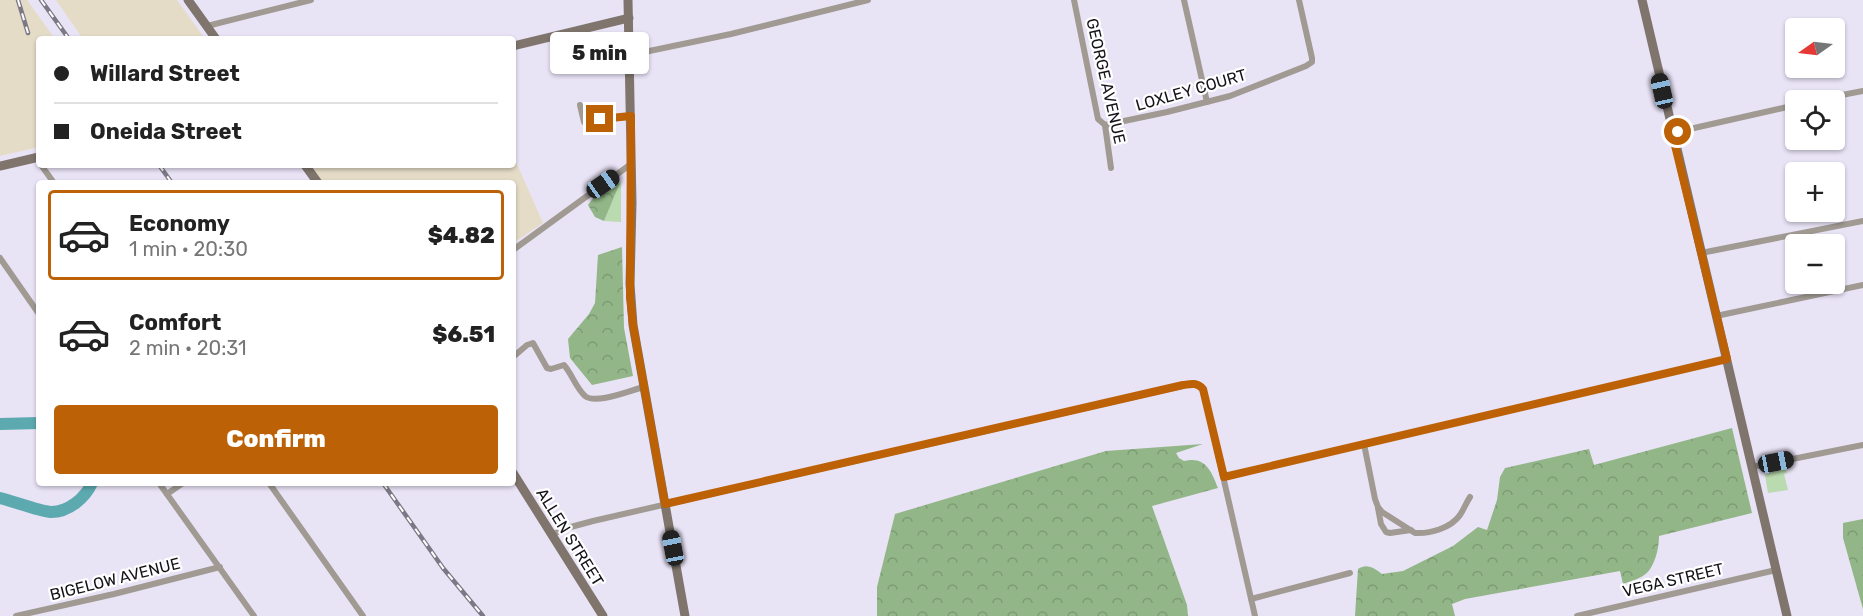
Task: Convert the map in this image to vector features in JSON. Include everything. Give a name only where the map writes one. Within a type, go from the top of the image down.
[{"type":"street","points":[[188,0],[214,36]]},
{"type":"street","points":[[207,26],[311,0]]},
{"type":"street","points":[[628,0],[631,116],[630,297],[633,325],[686,616]]},
{"type":"street","points":[[630,55],[731,34],[868,0]]},
{"type":"street","name":"GEORGE AVENUE","points":[[1074,0],[1098,119],[1105,125],[1111,168]]},
{"type":"street","points":[[1184,0],[1207,102]]},
{"type":"street","name":"LOXLEY COURT","points":[[1105,125],[1230,96],[1306,66],[1312,62],[1312,58],[1299,0]]},
{"type":"street","points":[[1642,0],[1787,616]]},
{"type":"street","points":[[516,45],[629,18]]},
{"type":"street","points":[[1845,94],[1863,91]]},
{"type":"street","points":[[580,105],[584,122],[631,116]]},
{"type":"street","points":[[1672,133],[1785,107]]},
{"type":"street","points":[[0,166],[36,160]]},
{"type":"street","points":[[516,248],[631,164]]},
{"type":"street","points":[[1701,253],[1863,221]]},
{"type":"street","points":[[0,258],[36,310]]},
{"type":"street","points":[[1716,316],[1863,285]]},
{"type":"street","points":[[516,354],[532,343],[547,368],[564,365],[584,394],[589,397],[605,399],[644,387]]},
{"type":"street","points":[[1224,477],[1727,359]]},
{"type":"street","points":[[551,535],[567,528],[665,504],[1195,383],[1203,389],[1255,616]]},
{"type":"street","points":[[1364,444],[1374,499],[1378,507],[1382,512],[1411,530],[1420,533],[1445,528],[1460,516],[1470,497]]},
{"type":"street","points":[[1752,467],[1863,445]]},
{"type":"street","name":"ALLEN STREET","points":[[516,478],[603,616]]},
{"type":"street","points":[[161,486],[254,616]]},
{"type":"street","points":[[167,494],[179,486]]},
{"type":"street","points":[[271,486],[363,616]]},
{"type":"street","points":[[1378,507],[1381,524],[1386,532],[1411,530]]},
{"type":"street","name":"BIGELOW AVENUE","points":[[16,616],[220,567]]},
{"type":"street","name":"VEGA STREET","points":[[1577,616],[1776,570]]},
{"type":"street","points":[[1251,599],[1350,573]]},
{"type":"shaded area","points":[[0,0],[27,0],[53,36],[36,36],[36,148],[0,156]]},
{"type":"shaded area","points":[[56,0],[177,0],[203,36],[81,36]]},
{"type":"shaded area","points":[[516,162],[543,223],[516,241],[516,180],[320,180],[311,168],[516,168]]},
{"type":"green space","points":[[621,180],[621,222],[604,221]]},
{"type":"green space","points":[[620,183],[604,221],[595,217],[588,205],[602,191]]},
{"type":"green space","points":[[622,247],[624,328],[633,376],[592,385],[570,358],[568,339],[589,314],[595,303],[598,255]]},
{"type":"green space","points":[[1732,428],[1752,513],[1659,536],[1651,568],[1640,578],[1623,584],[1620,571],[1465,599],[1452,604],[1455,616],[1355,616],[1358,569],[1361,567],[1373,568],[1382,574],[1403,571],[1453,546],[1478,527],[1487,530],[1497,500],[1500,477],[1505,468],[1589,449],[1594,465]]},
{"type":"green space","points":[[1203,444],[1176,453],[1184,461],[1197,461],[1206,466],[1213,475],[1218,488],[1152,506],[1187,605],[1188,616],[877,616],[877,587],[895,514],[1106,451]]},
{"type":"green space","points":[[1785,466],[1787,473],[1784,474],[1788,490],[1768,493],[1765,475]]},
{"type":"green space","points":[[1863,519],[1863,609],[1843,538],[1843,523]]},
{"type":"waterway","points":[[0,424],[36,423]]},
{"type":"waterway","points":[[0,498],[51,512],[70,507],[85,494],[90,486]]},
{"type":"railway","points":[[18,0],[28,33]]},
{"type":"railway","points":[[41,0],[67,36]]},
{"type":"railway","points":[[161,168],[170,180]]},
{"type":"railway","points":[[385,486],[443,568],[483,616]]},
{"type":"route","points":[[600,119],[631,116],[630,297],[665,504],[1195,383],[1203,389],[1224,477],[1727,359],[1672,133],[1678,132]]}]
